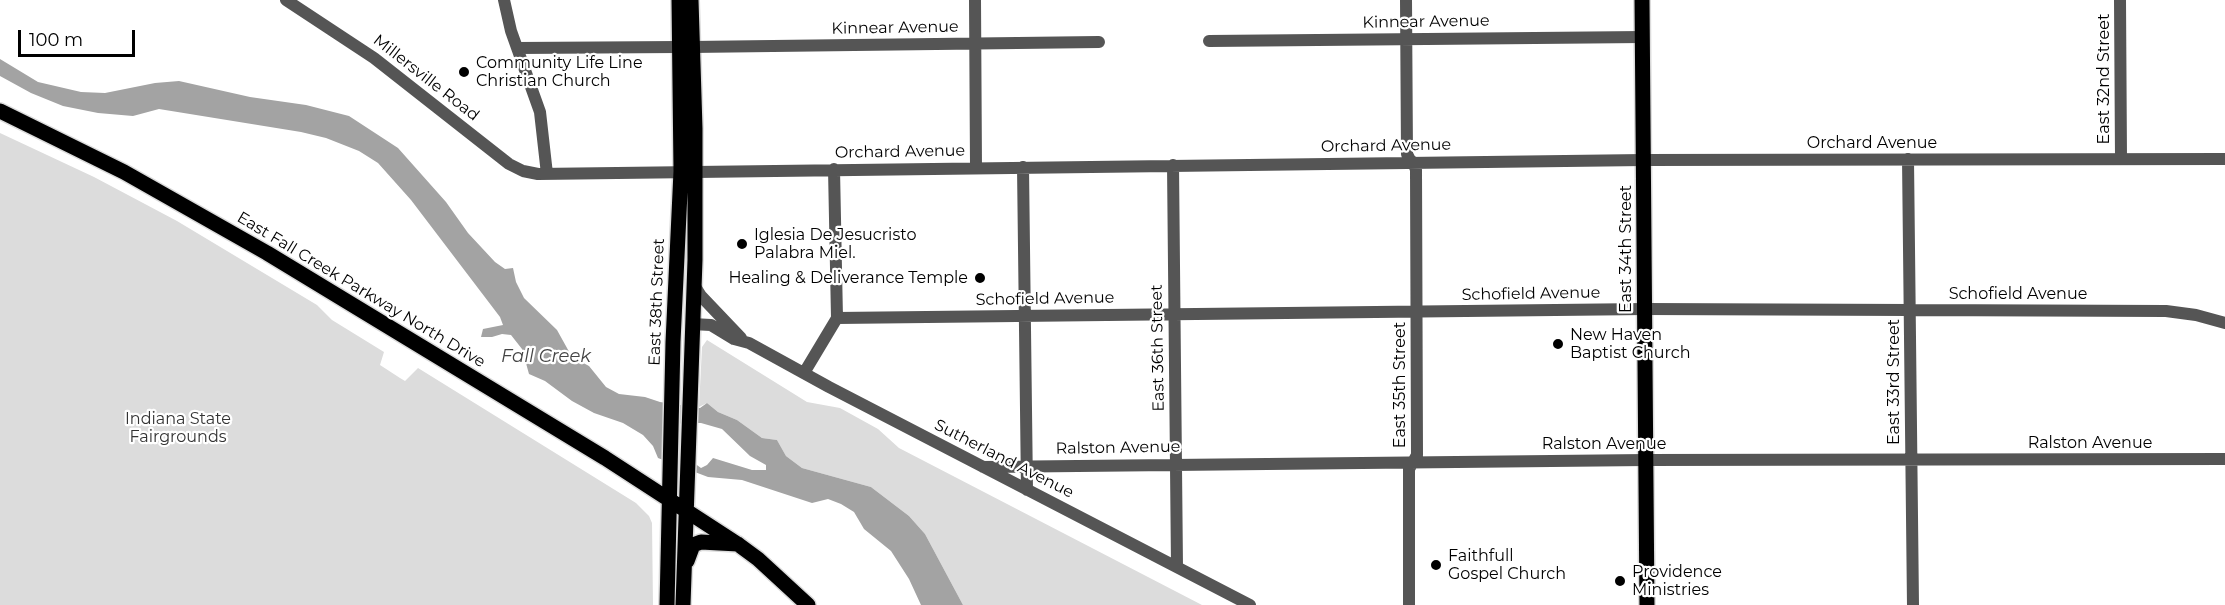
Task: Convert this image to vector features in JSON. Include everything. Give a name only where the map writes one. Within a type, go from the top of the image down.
[{"type":"main road","name":"East 38th Street","points":[[667,605],[673,342],[688,171],[695,128],[679,0]]},
{"type":"main road","name":"East 38th Street","points":[[685,47],[691,0]]},
{"type":"main road","name":"East 34th Street","points":[[1642,0],[1647,605]]},
{"type":"main road","name":"East Fall Creek Parkway North Drive","points":[[0,111],[124,172],[267,253],[604,458],[739,544],[808,605]]},
{"type":"main road","name":"East 38th Street","points":[[683,605],[694,285],[688,171]]},
{"type":"main road","points":[[683,579],[693,545],[705,541],[739,544]]},
{"type":"street","name":"Millersville Road","points":[[286,0],[381,63],[509,164],[530,173],[547,174]]},
{"type":"street","points":[[504,0],[517,48],[540,112],[547,174]]},
{"type":"street","points":[[975,0],[976,167]]},
{"type":"street","name":"East 35th Street","points":[[1406,0],[1407,154],[1416,170],[1417,312],[1417,455],[1409,469],[1408,605]]},
{"type":"street","name":"East 32nd Street","points":[[2120,0],[2121,159]]},
{"type":"street","name":"Kinnear Avenue","points":[[1209,41],[1643,36]]},
{"type":"street","name":"Kinnear Avenue","points":[[517,48],[1099,42]]},
{"type":"street","name":"East 33rd Street","points":[[1908,159],[1913,605]]},
{"type":"street","name":"Orchard Avenue","points":[[547,174],[1412,162],[2225,159]]},
{"type":"street","name":"East 36th Street","points":[[1173,165],[1177,567]]},
{"type":"street","points":[[1023,167],[1027,316],[1027,490]]},
{"type":"street","points":[[804,373],[837,318],[834,169]]},
{"type":"street","name":"Sutherland Avenue","points":[[694,285],[701,296],[744,342]]},
{"type":"street","name":"Schofield Avenue","points":[[837,318],[1645,309],[2166,311],[2225,322]]},
{"type":"street","name":"Sutherland Avenue","points":[[692,324],[711,325],[734,339],[744,342],[1250,605]]},
{"type":"street","name":"Ralston Avenue","points":[[983,466],[1646,459],[2225,459]]},
{"type":"green space","name":"Indiana State Fairgrounds","points":[[0,133],[94,177],[177,221],[317,305],[332,320],[384,352],[380,365],[400,378],[405,381],[418,368],[636,503],[649,516],[652,523],[653,605],[0,605]]},
{"type":"green space","points":[[707,340],[807,402],[840,408],[878,429],[899,448],[1202,605],[963,605],[925,534],[909,516],[871,487],[802,468],[786,456],[777,440],[762,438],[707,403],[699,407],[702,347]]},
{"type":"water","name":"Fall Creek","points":[[0,59],[38,82],[81,92],[105,93],[155,83],[179,81],[250,97],[306,105],[349,116],[398,148],[495,262],[505,269],[513,268],[516,282],[524,298],[557,330],[572,357],[589,366],[606,387],[619,394],[645,397],[660,402],[700,408],[707,403],[762,438],[777,440],[786,456],[802,468],[871,487],[909,516],[925,534],[963,605],[921,605],[909,579],[891,551],[864,529],[854,512],[841,504],[828,499],[812,503],[742,480],[708,477],[658,458],[653,446],[643,435],[623,423],[594,413],[572,401],[545,381],[529,374],[522,349],[511,335],[481,337],[483,329],[503,325],[500,317],[411,200],[378,163],[359,151],[326,138],[301,132],[159,109],[133,116],[98,113],[63,106],[31,93],[0,76]],"holes":[[[701,423],[722,429],[750,456],[766,465],[766,470],[752,470],[713,458],[701,468],[672,447],[662,436],[662,429],[665,425]]]},
{"type":"place","name":"Community Life Line Christian Church","points":[[464,72]]},
{"type":"place","name":"Iglesia De Jesucristo Palabra Miel.","points":[[742,244]]},
{"type":"place","name":"Healing & Deliverance Temple","points":[[980,278]]},
{"type":"place","name":"New Haven Baptist Church","points":[[1558,344]]},
{"type":"place","name":"Faithfull Gospel Church","points":[[1436,565]]},
{"type":"place","name":"Providence Ministries","points":[[1620,581]]}]
